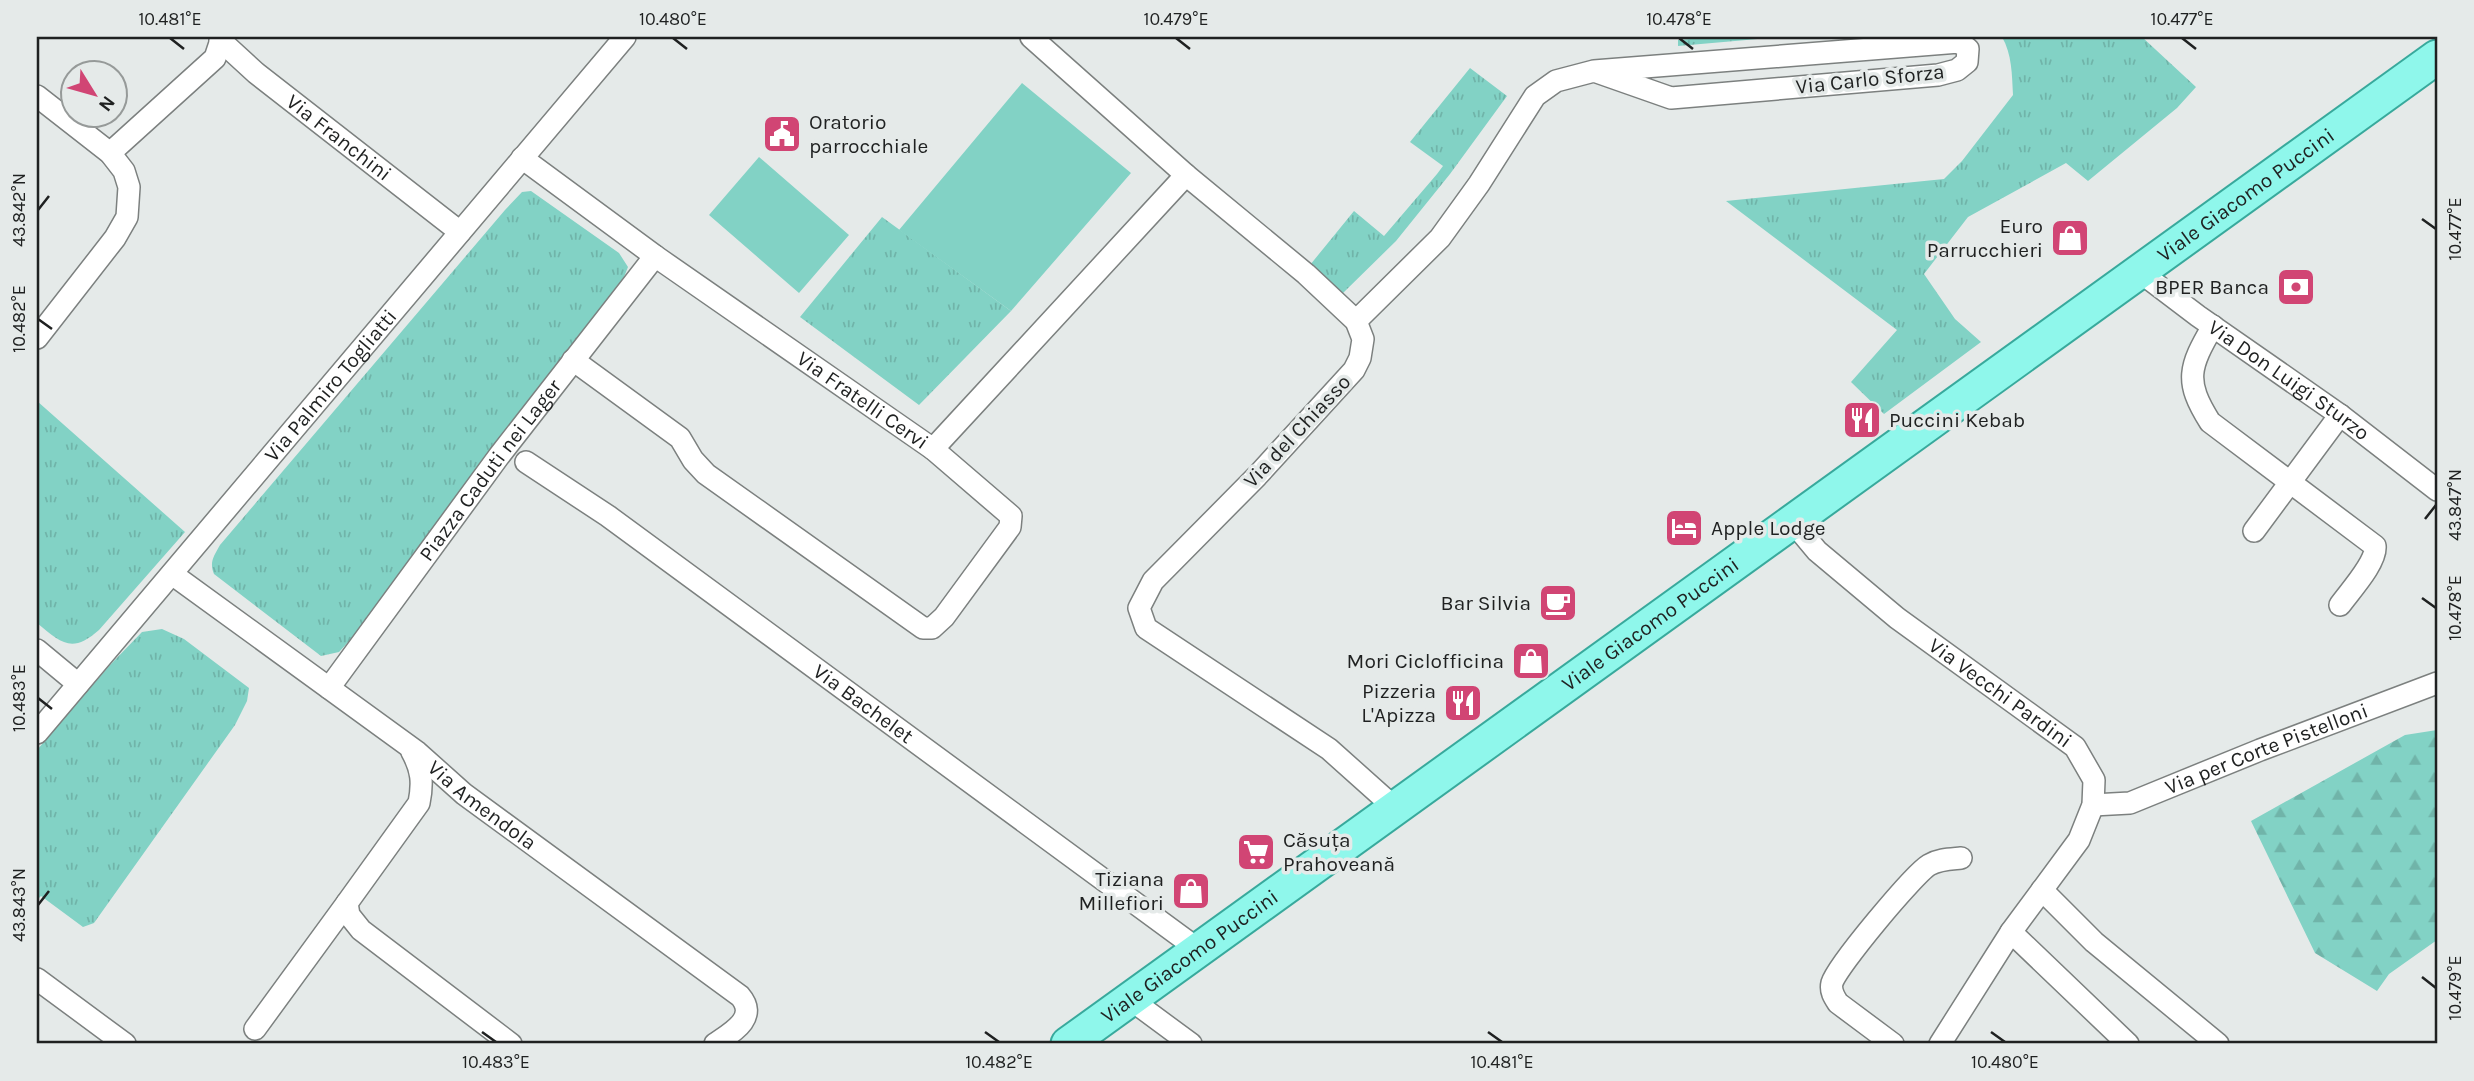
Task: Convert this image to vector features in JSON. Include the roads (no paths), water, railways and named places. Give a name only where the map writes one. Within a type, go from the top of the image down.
[{"type":"main road","name":"Viale Giacomo Puccini","points":[[1068,1044],[2437,57]]},
{"type":"street","name":"Via Palmiro Togliatti","points":[[37,733],[625,37]]},
{"type":"street","points":[[110,153],[215,58],[221,38]]},
{"type":"street","name":"Via Franchini","points":[[221,38],[256,74],[460,232]]},
{"type":"street","points":[[1035,38],[1186,175],[1306,274],[1356,321]]},
{"type":"street","name":"Via Carlo Sforza","points":[[1356,321],[1440,238],[1479,184],[1535,96],[1556,81],[1594,71],[1959,41],[1968,49],[1967,62],[1957,70],[1938,75],[1671,98],[1594,71]]},
{"type":"street","points":[[37,96],[110,153],[124,171],[129,187],[127,217],[116,238],[37,338]]},
{"type":"street","name":"Via Fratelli Cervi","points":[[522,158],[655,256],[933,449],[1186,175]]},
{"type":"street","name":"Piazza Caduti nei Lager","points":[[329,688],[499,456],[655,256]]},
{"type":"street","name":"Via Don Luigi Sturzo","points":[[2140,272],[2340,415],[2437,490]]},
{"type":"street","name":"Via del Chiasso","points":[[1356,321],[1363,339],[1360,358],[1354,370],[1257,476],[1153,581],[1139,608],[1146,628],[1329,749],[1395,808]]},
{"type":"street","points":[[2213,326],[2200,348],[2192,370],[2196,399],[2210,422],[2375,546],[2376,552],[2369,565],[2340,605]]},
{"type":"street","points":[[573,360],[680,438],[693,460],[706,474],[923,628],[932,628],[944,617],[1010,527],[1011,516],[933,449]]},
{"type":"street","points":[[2254,531],[2340,415]]},
{"type":"street","name":"Via Bachelet","points":[[526,463],[608,516],[1199,950]]},
{"type":"street","name":"Via Vecchi Pardini","points":[[1792,521],[1817,551],[1897,618],[2075,747],[2094,780],[2093,805],[2079,840],[2011,933],[1940,1044]]},
{"type":"street","name":"Via Amendola","points":[[172,574],[408,746],[464,794],[740,996],[747,1009],[745,1020],[740,1027],[715,1044]]},
{"type":"street","points":[[37,650],[78,684]]},
{"type":"street","name":"Via per Corte Pistelloni","points":[[2093,805],[2130,803],[2437,683]]},
{"type":"street","points":[[255,1029],[419,803],[423,786],[420,767],[408,746]]},
{"type":"street","points":[[419,803],[443,794],[464,794]]},
{"type":"street","points":[[1893,1044],[1838,1003],[1832,995],[1832,984],[1846,961],[1910,882],[1929,865],[1945,859],[1961,858]]},
{"type":"street","points":[[2042,890],[2094,942],[2218,1044]]},
{"type":"street","points":[[347,903],[349,915],[360,930],[511,1044]]},
{"type":"street","points":[[2011,933],[2128,1044]]},
{"type":"street","points":[[37,979],[125,1044]]},
{"type":"street","points":[[1130,999],[1191,1044]]},
{"type":"place","name":"Oratorio parrocchiale","points":[[782,134]]},
{"type":"place","name":"Euro Parrucchieri","points":[[2070,238]]},
{"type":"place","name":"BPER Banca","points":[[2296,287]]},
{"type":"place","name":"Puccini Kebab","points":[[1862,420]]},
{"type":"place","name":"Apple Lodge","points":[[1684,528]]},
{"type":"place","name":"Bar Silvia","points":[[1558,603]]},
{"type":"place","name":"Mori Ciclofficina","points":[[1531,661]]},
{"type":"place","name":"Pizzeria L'Apizza","points":[[1463,703]]},
{"type":"place","name":"Căsuța Prahoveană","points":[[1256,852]]},
{"type":"place","name":"Tiziana Millefiori","points":[[1191,891]]}]
